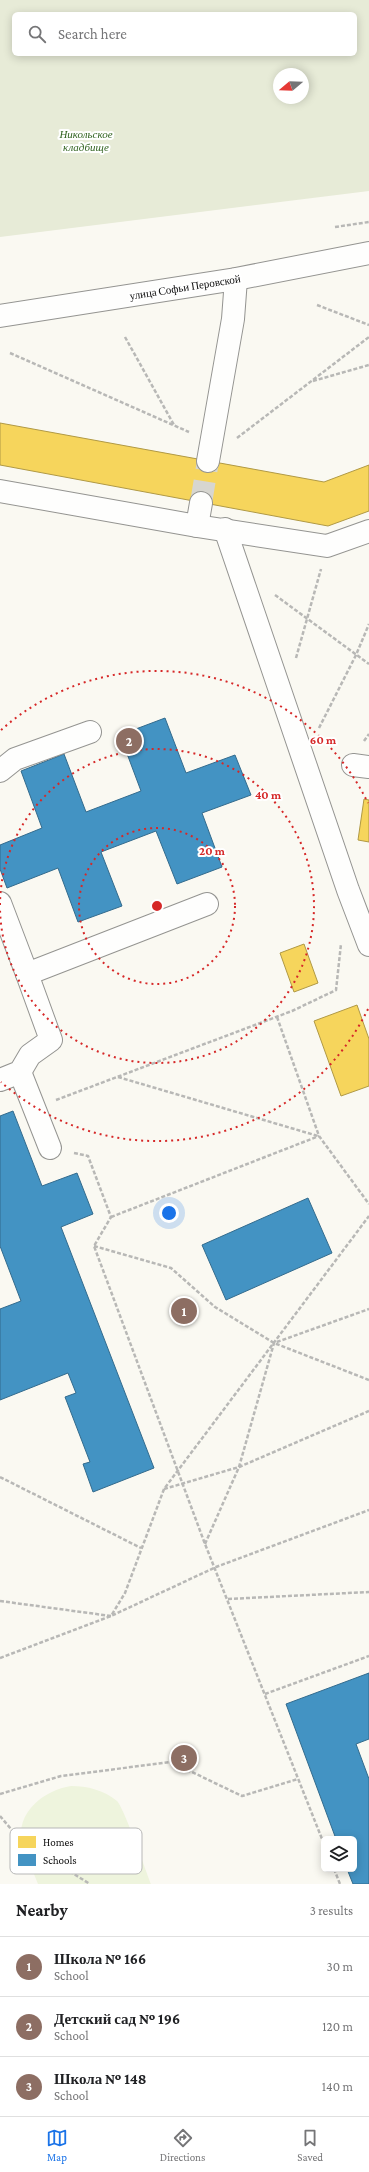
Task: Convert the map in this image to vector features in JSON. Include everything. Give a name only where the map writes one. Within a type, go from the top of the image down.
[{"type":"street","name":"улица Софьи Перовской","points":[[0,316],[236,279],[369,253]]},
{"type":"street","points":[[208,461],[233,319],[236,279]]},
{"type":"street","points":[[0,491],[197,526],[327,546],[369,530]]},
{"type":"street","points":[[197,526],[201,502]]},
{"type":"street","points":[[225,530],[348,890],[369,945]]},
{"type":"street","points":[[0,770],[15,759],[90,732]]},
{"type":"street","points":[[0,903],[51,1040],[30,1055],[10,1076],[34,1108],[50,1148]]},
{"type":"street","points":[[27,974],[207,904]]},
{"type":"path","points":[[335,227],[369,222]]},
{"type":"path","points":[[316,306],[369,325]]},
{"type":"path","points":[[125,337],[174,425]]},
{"type":"path","points":[[310,382],[369,365]]},
{"type":"path","points":[[294,664],[327,546]]},
{"type":"path","points":[[270,592],[369,664]]},
{"type":"path","points":[[304,760],[356,655],[369,624]]},
{"type":"path","points":[[34,1108],[277,1017],[336,990],[342,936]]},
{"type":"path","points":[[277,1017],[319,1136],[369,1204]]},
{"type":"path","points":[[117,1077],[319,1136]]},
{"type":"path","points":[[94,1246],[111,1216],[319,1136]]},
{"type":"path","points":[[50,1148],[88,1156],[111,1216]]},
{"type":"path","points":[[111,1616],[124,1593],[164,1489],[369,1216]]},
{"type":"path","points":[[94,1246],[171,1268],[215,1307],[274,1343],[369,1380]]},
{"type":"path","points":[[94,1246],[205,1544],[216,1567],[321,1836]]},
{"type":"path","points":[[274,1343],[369,1309]]},
{"type":"path","points":[[205,1544],[239,1466],[274,1343]]},
{"type":"path","points":[[164,1489],[239,1466],[369,1411]]},
{"type":"path","points":[[0,1477],[141,1548]]},
{"type":"path","points":[[0,1658],[111,1616],[216,1567],[369,1510]]},
{"type":"path","points":[[228,1599],[369,1592]]},
{"type":"path","points":[[0,1601],[111,1616]]},
{"type":"path","points":[[265,1694],[369,1656]]},
{"type":"path","points":[[0,1794],[61,1776],[171,1762],[242,1796],[298,1779]]},
{"type":"path","points":[[0,1816],[10,1828]]},
{"type":"path","points":[[335,1872],[340,1884]]},
{"type":"path","points":[[74,1874],[90,1884]]},
{"type":"green space","name":"Никольское кладбище","points":[[0,0],[369,0],[369,191],[0,237]]},
{"type":"green space","points":[[71,1786],[83,1787],[95,1789],[107,1794],[117,1801],[130,1828],[22,1828],[28,1812],[34,1804],[51,1792]]},
{"type":"green space","points":[[142,1860],[151,1884],[38,1884],[34,1874],[142,1874]]},
{"type":"building: Homes","points":[[0,423],[324,482],[369,465],[369,511],[328,526],[0,465]]},
{"type":"building: Homes","points":[[364,799],[369,800],[369,842],[358,840]]},
{"type":"building: Homes","points":[[304,944],[318,983],[294,992],[280,953]]},
{"type":"building: Homes","points":[[357,1005],[369,1039],[369,1086],[341,1096],[314,1021]]},
{"type":"building: Schools","points":[[165,718],[186,773],[235,755],[251,795],[202,813],[222,867],[177,884],[156,831],[101,852],[122,906],[78,922],[58,868],[7,888],[0,869],[0,845],[42,828],[21,771],[64,754],[86,812],[141,791],[120,735]]},
{"type":"building: Schools","points":[[13,1111],[42,1186],[77,1173],[93,1214],[61,1227],[154,1468],[93,1492],[83,1464],[90,1462],[65,1397],[76,1393],[68,1373],[0,1400],[0,1309],[21,1301],[0,1246],[0,1116]]},
{"type":"building: Schools","points":[[308,1198],[332,1253],[226,1300],[202,1245]]},
{"type":"building: Schools","points":[[369,1673],[369,1739],[356,1744],[369,1779],[369,1884],[353,1884],[348,1872],[357,1872],[357,1836],[335,1836],[286,1704]]},
{"type":"tunnel","points":[[201,503],[208,461]]},
{"type":"place","name":"Детский сад № 196","points":[[129,741]]},
{"type":"place","name":"Школа № 166","points":[[184,1311]]},
{"type":"place","name":"Школа № 148","points":[[184,1758]]}]
